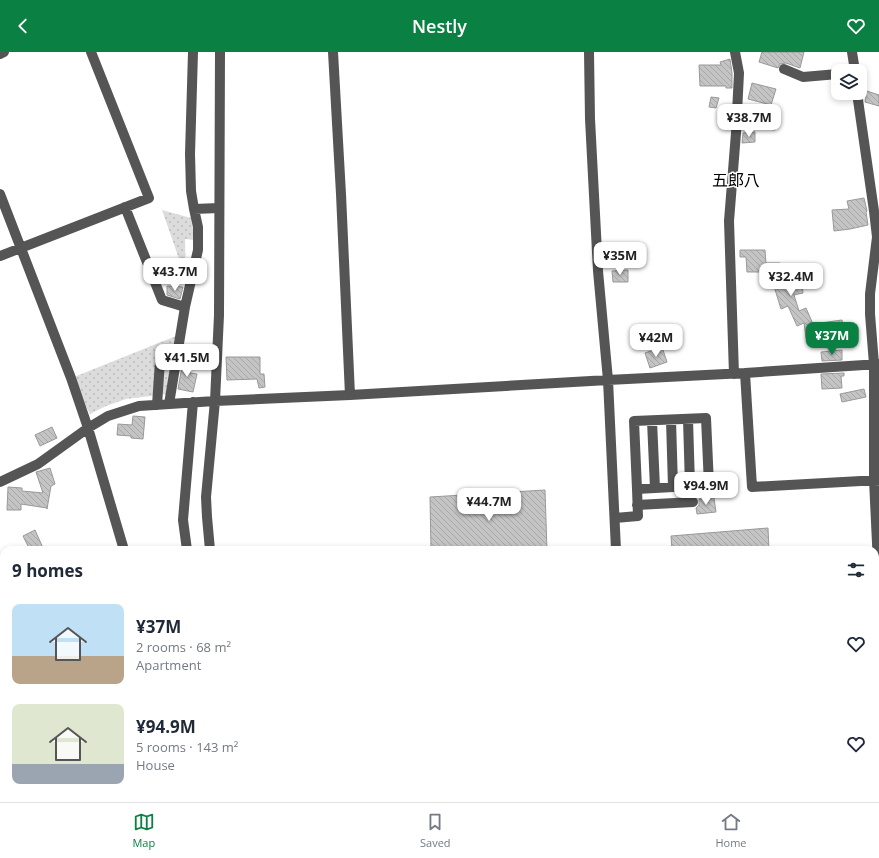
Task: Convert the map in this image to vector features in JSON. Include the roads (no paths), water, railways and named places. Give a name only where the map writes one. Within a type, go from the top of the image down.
[{"type":"street","points":[[0,54],[4,52]]},
{"type":"street","points":[[0,256],[149,198],[91,52]]},
{"type":"street","points":[[169,404],[185,307],[198,250],[198,227],[191,191],[190,154],[193,52]]},
{"type":"street","points":[[210,546],[206,497],[215,401],[219,315],[220,52]]},
{"type":"street","points":[[333,52],[350,395]]},
{"type":"street","points":[[589,52],[590,119],[598,271],[608,380],[616,546]]},
{"type":"street","points":[[734,374],[729,222],[739,73],[735,52]]},
{"type":"street","points":[[852,52],[854,64]]},
{"type":"street","points":[[784,69],[803,77],[831,75]]},
{"type":"street","points":[[858,100],[877,211],[874,294],[870,314],[876,364],[878,546]]},
{"type":"street","points":[[0,194],[71,378],[88,428],[123,546]]},
{"type":"street","points":[[125,207],[162,300],[185,307]]},
{"type":"street","points":[[194,209],[219,208]]},
{"type":"street","points":[[157,405],[160,361]]},
{"type":"street","points":[[0,482],[38,464],[88,428],[108,416],[139,406],[734,374],[876,364]]},
{"type":"street","points":[[745,373],[752,487],[877,480]]},
{"type":"street","points":[[186,546],[183,520],[193,402]]},
{"type":"street","points":[[615,518],[638,516],[634,421],[706,418],[709,485],[637,489]]},
{"type":"street","points":[[688,419],[690,486]]},
{"type":"street","points":[[671,420],[673,487]]},
{"type":"street","points":[[652,421],[655,488]]},
{"type":"street","points":[[638,505],[693,502]]},
{"type":"district","name":"五郎八","points":[[736,180]]}]
